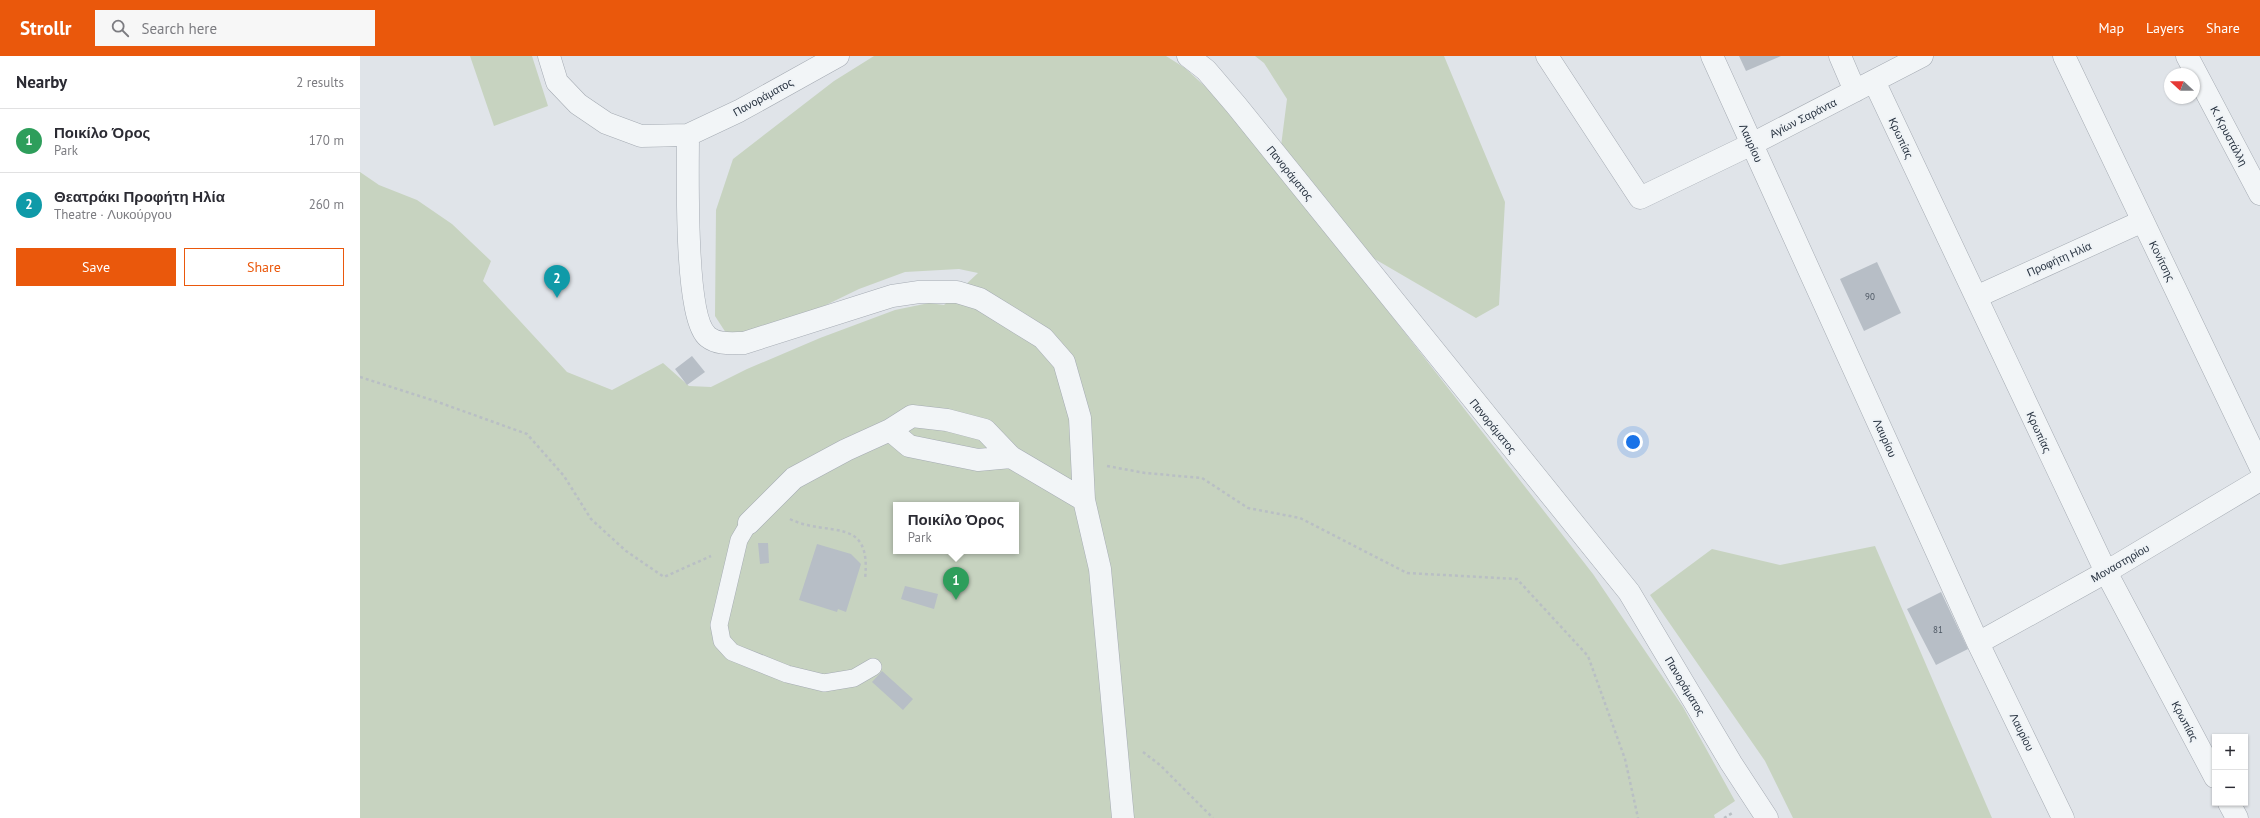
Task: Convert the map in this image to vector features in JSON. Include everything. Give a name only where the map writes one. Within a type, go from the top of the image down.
[{"type":"street","points":[[548,56],[557,82],[578,104],[606,123],[641,136],[688,135],[689,250],[697,315],[707,337],[719,343],[744,343],[892,296],[919,292],[957,292],[980,299],[1043,338],[1064,362],[1080,418],[1084,500],[1100,568],[1123,818]]},
{"type":"street","name":"Πανοράματος","points":[[688,135],[739,111],[838,56]]},
{"type":"street","name":"Πανοράματος","points":[[1188,56],[1206,70],[1236,105],[1408,322],[1629,592],[1731,763],[1767,818]]},
{"type":"street","name":"Αγίων Σαράντα","points":[[1547,56],[1640,198],[1752,144],[1922,56]]},
{"type":"street","name":"Λαυρίου","points":[[1712,56],[1978,643],[2063,818]]},
{"type":"street","points":[[1840,56],[1855,91]]},
{"type":"street","name":"Κονίτσης","points":[[2064,56],[2260,466]]},
{"type":"street","name":"Κ. Κρυστάλλη","points":[[2187,56],[2260,194]]},
{"type":"street","name":"Κρωπίας","points":[[1874,81],[2106,572],[2212,771]]},
{"type":"street","name":"Προφήτη Ηλία","points":[[1976,297],[2143,221]]},
{"type":"street","points":[[744,531],[794,478],[846,450],[890,430],[912,416],[947,420],[985,430],[1011,457],[1084,500]]},
{"type":"street","points":[[890,430],[909,446],[978,460],[1011,457]]},
{"type":"street","name":"Μοναστηρίου","points":[[1978,643],[2106,572],[2260,480]]},
{"type":"street","points":[[2231,806],[2237,818]]},
{"type":"lane","points":[[744,531],[719,625],[722,640],[732,652],[787,674],[824,684],[854,678],[873,667]]},
{"type":"path","points":[[360,378],[435,401],[527,434],[564,476],[591,519],[626,551],[664,577],[709,558],[744,531]]},
{"type":"path","points":[[1083,462],[1145,473],[1202,478],[1248,508],[1300,518],[1407,573],[1517,579],[1588,656],[1625,759],[1638,818]]},
{"type":"path","points":[[771,501],[786,517],[797,522],[851,534],[861,544],[867,560],[865,579]]},
{"type":"path","points":[[1115,731],[1160,764],[1213,818]]},
{"type":"green space","points":[[470,56],[532,56],[548,106],[494,126]]},
{"type":"green space","points":[[874,56],[1166,56],[1185,68],[1223,103],[1296,193],[1593,574],[1683,707],[1735,801],[1714,815],[1715,818],[360,818],[360,172],[379,185],[417,200],[452,224],[491,261],[483,281],[567,372],[612,390],[663,363],[689,386],[711,387],[747,369],[820,338],[895,310],[929,303],[944,305],[978,273],[959,269],[905,272],[859,289],[791,322],[745,335],[726,333],[715,316],[716,210],[733,159],[834,81]]},
{"type":"green space","points":[[1255,56],[1444,56],[1505,202],[1499,305],[1476,318],[1373,258],[1281,146],[1287,99],[1264,63]]},
{"type":"green space","points":[[1875,546],[1992,818],[1793,818],[1765,761],[1650,595],[1712,549],[1780,565]]},
{"type":"building","points":[[1739,56],[1781,56],[1746,71]]},
{"type":"building","points":[[1877,262],[1901,313],[1864,331],[1840,279]]},
{"type":"building","points":[[692,356],[705,372],[687,385],[675,369]]},
{"type":"building","points":[[758,543],[768,543],[769,563],[760,564]]},
{"type":"building","points":[[817,544],[851,554],[861,564],[846,612],[838,609],[837,612],[799,600]]},
{"type":"building","points":[[905,586],[938,594],[934,609],[901,599]]},
{"type":"building","points":[[1941,592],[1968,649],[1936,665],[1907,609]]},
{"type":"building","points":[[882,671],[913,699],[903,710],[872,682]]},
{"type":"place","name":"Θεατράκι Προφήτη Ηλία","points":[[557,298]]},
{"type":"place","name":"Ποικίλο Όρος","points":[[956,600]]}]
